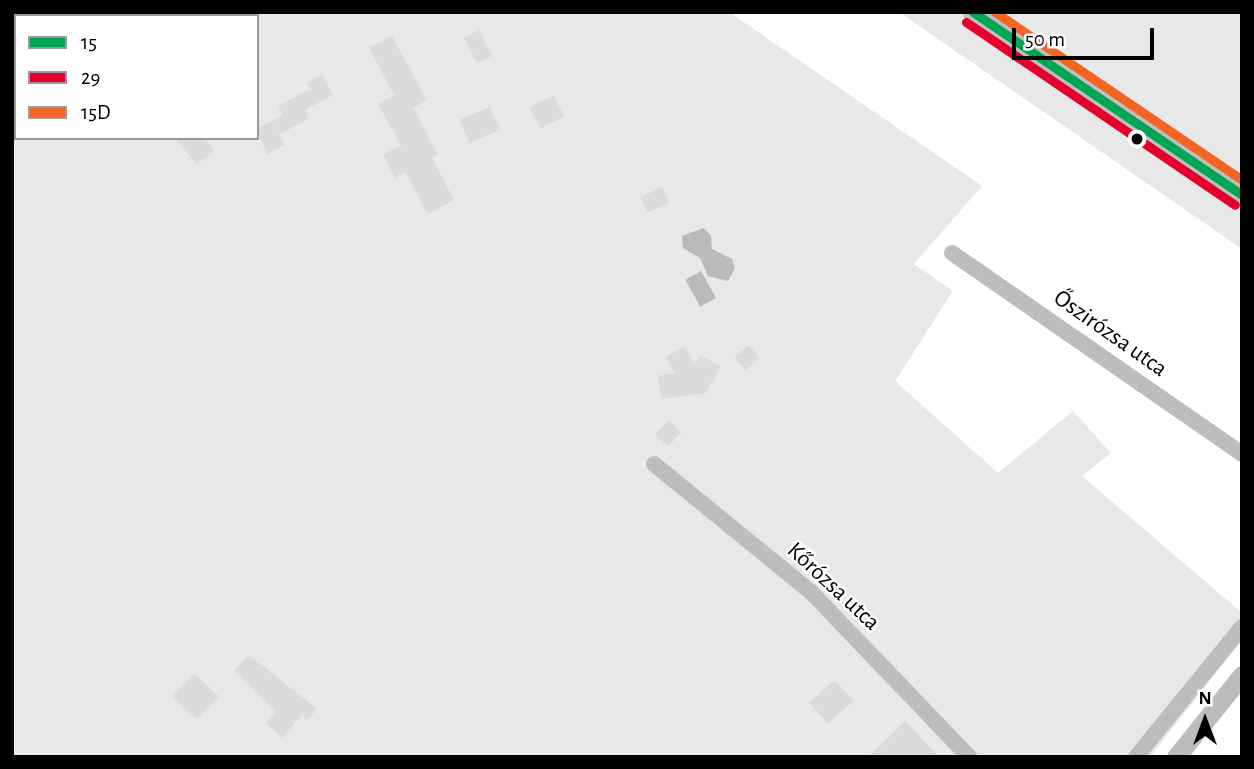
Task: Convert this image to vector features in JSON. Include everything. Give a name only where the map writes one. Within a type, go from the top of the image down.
[{"type":"main road","points":[[973,12],[1242,195]]},
{"type":"street","name":"Őszirózsa utca","points":[[952,253],[1242,454]]},
{"type":"street","name":"Kőrózsa utca","points":[[654,464],[813,593],[968,757]]},
{"type":"street","points":[[1136,757],[1242,627]]},
{"type":"street","points":[[1176,757],[1242,675]]},
{"type":"shaded area","points":[[12,12],[729,12],[982,186],[914,264],[953,291],[895,381],[998,473],[1073,411],[1111,453],[1082,476],[1242,613],[1242,640],[1150,757],[12,757]]},
{"type":"shaded area","points":[[899,12],[1242,12],[1242,249]]},
{"type":"shaded area","points":[[703,228],[711,235],[712,249],[732,259],[735,268],[728,281],[708,276],[700,258],[683,248],[682,236]]},
{"type":"shaded area","points":[[701,271],[716,298],[700,307],[685,280]]},
{"type":"building","points":[[479,30],[492,56],[477,64],[464,38]]},
{"type":"building","points":[[392,36],[427,100],[413,108],[438,155],[432,158],[454,200],[428,214],[405,172],[395,178],[383,155],[401,145],[378,104],[394,95],[369,48]]},
{"type":"building","points":[[322,75],[333,95],[305,110],[309,118],[279,135],[284,145],[267,155],[259,128],[283,115],[278,106],[310,89],[307,83]]},
{"type":"building","points":[[553,95],[564,116],[540,129],[529,108]]},
{"type":"building","points":[[490,107],[500,130],[469,143],[460,120]]},
{"type":"building","points":[[177,140],[206,140],[214,151],[196,165]]},
{"type":"building","points":[[662,187],[669,202],[647,213],[640,197]]},
{"type":"building","points":[[749,345],[760,358],[745,370],[734,357]]},
{"type":"building","points":[[684,346],[694,365],[700,355],[721,366],[706,393],[662,399],[657,376],[675,373],[666,357]]},
{"type":"building","points":[[669,420],[682,433],[668,447],[655,434]]},
{"type":"building","points":[[249,655],[317,709],[307,720],[302,715],[282,738],[266,723],[276,712],[234,671]]},
{"type":"building","points":[[194,673],[219,696],[197,720],[172,696]]},
{"type":"building","points":[[835,680],[853,701],[828,723],[809,702]]},
{"type":"building","points":[[905,721],[939,757],[868,757]]},
{"type":"transit line","name":"15","points":[[973,12],[1242,195]]},
{"type":"transit line","name":"15D","points":[[995,12],[1242,180]]},
{"type":"transit line","name":"29","points":[[966,22],[1235,205]]}]
